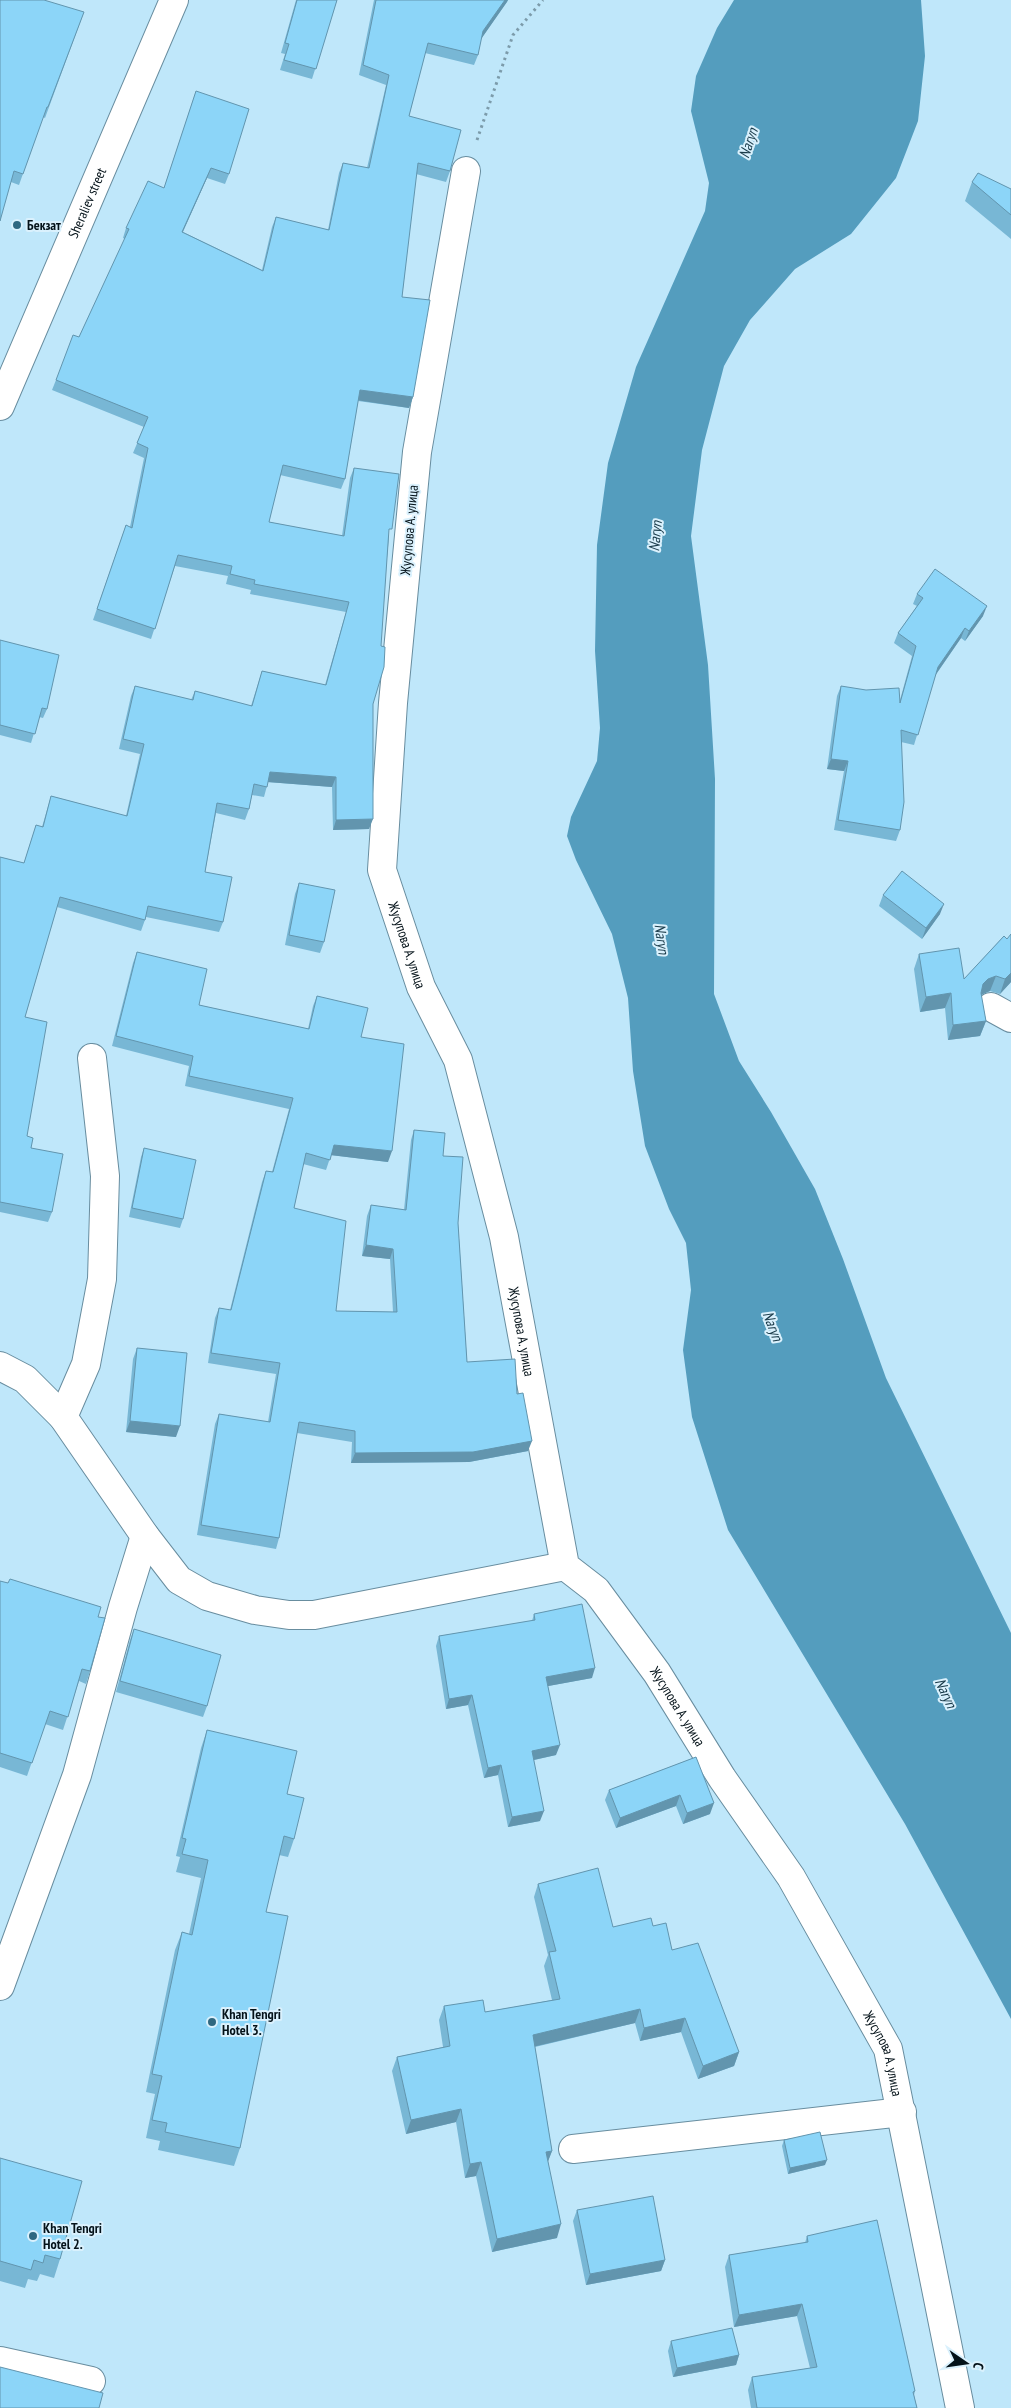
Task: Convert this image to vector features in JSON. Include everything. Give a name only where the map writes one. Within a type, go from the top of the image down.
[{"type":"street","name":"Sheraliev street","points":[[0,406],[174,0]]},
{"type":"street","name":"Жусупова А. улица","points":[[466,171],[417,452],[393,703],[382,870],[421,987],[461,1069],[504,1237],[565,1566],[596,1590],[657,1673],[722,1778],[791,1877],[888,2049],[960,2408]]},
{"type":"street","points":[[62,1417],[86,1364],[102,1279],[105,1176],[92,1058]]},
{"type":"street","points":[[0,1366],[25,1379],[62,1417],[145,1536],[179,1580],[207,1596],[255,1610],[289,1615],[314,1615],[565,1566]]},
{"type":"street","points":[[0,1986],[77,1775],[123,1606],[145,1536]]},
{"type":"street","points":[[573,2149],[902,2112]]},
{"type":"street","points":[[0,2361],[91,2381]]},
{"type":"path","points":[[466,171],[514,35],[543,0]]},
{"type":"water","name":"Naryn","points":[[734,0],[921,0],[925,56],[918,121],[896,178],[851,234],[795,269],[750,320],[724,366],[702,450],[691,536],[708,665],[715,779],[714,994],[739,1061],[815,1189],[843,1259],[886,1378],[1011,1633],[1011,2019],[905,1824],[728,1530],[692,1417],[683,1350],[691,1290],[686,1243],[669,1209],[645,1146],[633,1071],[628,998],[612,934],[576,860],[567,836],[571,817],[597,761],[600,728],[595,651],[597,545],[608,463],[636,367],[705,211],[709,183],[691,111],[696,76],[717,28]]},
{"type":"building","points":[[0,0],[44,0],[84,12],[23,174],[14,171],[0,221]]},
{"type":"building","points":[[297,0],[337,0],[316,69],[284,60],[289,44],[285,43]]},
{"type":"building","points":[[376,0],[505,0],[483,31],[478,55],[428,43],[409,116],[461,130],[450,171],[418,163],[402,297],[430,300],[413,397],[360,390],[345,479],[283,465],[269,522],[344,536],[354,468],[399,474],[392,529],[389,529],[381,646],[385,647],[384,667],[373,704],[373,819],[336,820],[336,777],[270,772],[267,787],[254,784],[249,809],[217,803],[205,872],[232,877],[223,922],[148,906],[145,920],[60,897],[25,1017],[47,1022],[27,1136],[33,1138],[31,1148],[63,1154],[52,1212],[0,1202],[0,857],[24,863],[36,825],[43,827],[51,796],[127,816],[144,744],[123,739],[135,686],[193,700],[195,691],[252,706],[262,671],[326,685],[349,602],[254,584],[255,580],[230,574],[232,566],[178,555],[155,629],[97,609],[126,525],[132,528],[148,448],[137,443],[148,417],[56,380],[73,335],[79,337],[129,229],[126,228],[148,181],[164,188],[196,91],[249,109],[229,174],[211,168],[182,232],[263,271],[276,217],[329,230],[343,163],[369,168],[389,75],[363,65]]},
{"type":"building","points":[[978,173],[1011,189],[1011,215],[972,182]]},
{"type":"building","points":[[935,569],[987,606],[969,631],[965,628],[938,667],[918,735],[901,730],[904,802],[900,830],[838,820],[848,761],[831,759],[841,686],[866,690],[899,688],[900,703],[916,646],[898,633],[923,598],[917,594]]},
{"type":"building","points":[[0,640],[59,655],[47,709],[42,708],[35,734],[0,725]]},
{"type":"building","points":[[902,871],[944,904],[926,928],[883,895]]},
{"type":"building","points":[[299,883],[335,890],[324,942],[289,935]]},
{"type":"building","points":[[1011,934],[1011,973],[1005,979],[996,976],[988,979],[983,984],[981,993],[986,1021],[953,1025],[951,993],[926,997],[919,954],[959,948],[964,979],[1004,936],[1007,939]]},
{"type":"building","points":[[137,952],[207,969],[199,1005],[309,1029],[317,996],[368,1008],[361,1037],[404,1044],[392,1151],[334,1145],[330,1160],[306,1153],[294,1208],[346,1221],[336,1311],[397,1312],[393,1249],[366,1245],[371,1205],[406,1210],[414,1130],[445,1133],[443,1156],[463,1157],[458,1223],[467,1362],[515,1359],[517,1394],[523,1393],[532,1441],[473,1452],[355,1453],[355,1431],[299,1422],[279,1538],[201,1525],[219,1414],[270,1422],[280,1363],[211,1353],[219,1308],[231,1310],[266,1171],[273,1172],[293,1098],[189,1076],[193,1056],[116,1036]]},
{"type":"building","points":[[144,1148],[196,1160],[183,1219],[132,1208]]},
{"type":"building","points":[[137,1348],[187,1353],[180,1426],[130,1421]]},
{"type":"building","points":[[10,1579],[101,1607],[98,1617],[105,1618],[90,1671],[82,1669],[68,1717],[50,1711],[32,1763],[0,1753],[0,1581],[8,1583]]},
{"type":"building","points":[[582,1604],[595,1668],[546,1677],[560,1745],[532,1751],[544,1811],[512,1817],[501,1765],[488,1768],[472,1695],[449,1699],[439,1636],[535,1620],[534,1614]]},
{"type":"building","points":[[134,1629],[221,1655],[207,1706],[120,1681]]},
{"type":"building","points":[[207,1730],[297,1751],[287,1794],[304,1798],[294,1839],[284,1836],[266,1912],[288,1916],[240,2148],[165,2132],[167,2123],[152,2120],[162,2076],[152,2074],[182,1932],[192,1935],[208,1860],[182,1854],[186,1839],[182,1838]]},
{"type":"building","points":[[696,1757],[714,1803],[687,1813],[680,1795],[620,1818],[609,1790]]},
{"type":"building","points":[[598,1868],[613,1927],[651,1918],[653,1926],[666,1923],[672,1950],[698,1943],[739,2052],[703,2066],[685,2018],[644,2028],[640,2009],[533,2035],[552,2151],[546,2152],[561,2224],[497,2239],[481,2162],[470,2164],[461,2109],[411,2120],[397,2057],[450,2046],[444,2006],[483,2000],[485,2012],[560,1999],[549,1952],[556,1951],[538,1884]]},
{"type":"building","points":[[820,2132],[827,2160],[790,2168],[784,2140]]},
{"type":"building","name":"Khan Tengri Hotel 2.","points":[[0,2158],[82,2181],[60,2259],[45,2255],[43,2263],[34,2260],[31,2270],[0,2261]]},
{"type":"building","points":[[653,2196],[665,2260],[590,2274],[577,2210]]},
{"type":"building","points":[[877,2220],[915,2391],[913,2392],[917,2408],[757,2408],[752,2377],[817,2367],[802,2304],[739,2315],[729,2255],[808,2242],[807,2236]]},
{"type":"building","points":[[732,2328],[739,2355],[677,2368],[671,2341]]},
{"type":"building","points":[[0,2367],[103,2393],[99,2408],[0,2408]]},
{"type":"place","name":"Бекзат","points":[[17,225]]},
{"type":"place","name":"Khan Tengri Hotel 3.","points":[[212,2022]]},
{"type":"place","name":"Khan Tengri Hotel 2.","points":[[33,2236]]}]
